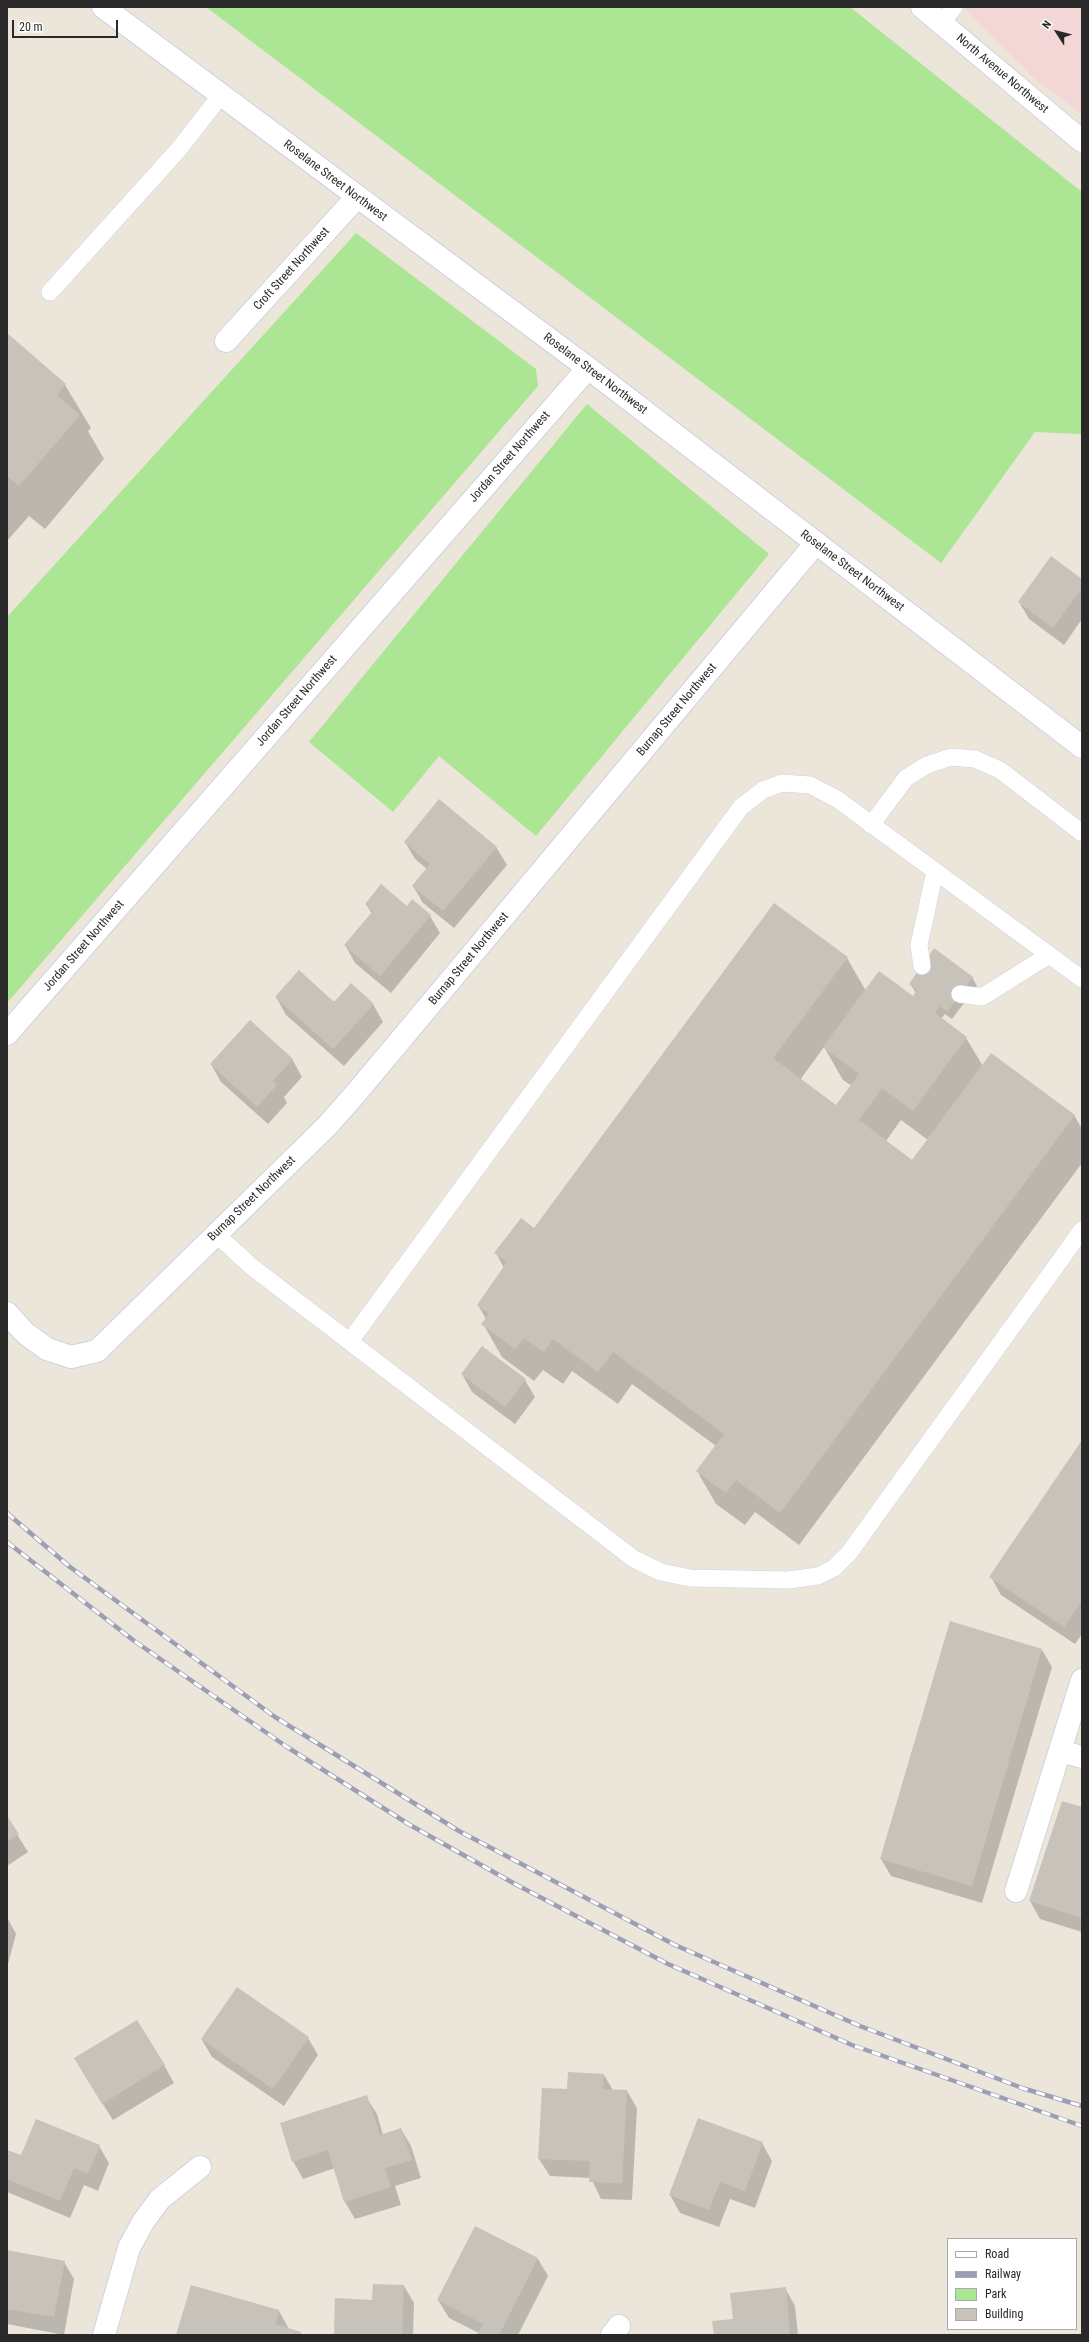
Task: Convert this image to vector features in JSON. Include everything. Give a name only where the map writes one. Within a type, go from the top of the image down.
[{"type":"street","name":"Roselane Street Northwest","points":[[103,7],[588,368],[1082,747]]},
{"type":"street","name":"North Avenue Northwest","points":[[922,7],[948,15],[1019,90],[1082,140]]},
{"type":"street","name":"Croft Street Northwest","points":[[226,341],[357,197]]},
{"type":"street","name":"Jordan Street Northwest","points":[[7,1034],[588,368]]},
{"type":"street","name":"Burnap Street Northwest","points":[[7,1313],[25,1333],[47,1349],[71,1357],[97,1351],[327,1126],[816,543]]},
{"type":"street","points":[[1016,1891],[1082,1680]]},
{"type":"street","points":[[1060,1750],[1082,1757]]},
{"type":"street","points":[[104,2335],[129,2248],[143,2222],[160,2199],[200,2166]]},
{"type":"lane","points":[[50,292],[179,149],[221,95]]},
{"type":"lane","points":[[872,825],[906,778],[927,765],[951,757],[975,759],[1000,770],[1082,833]]},
{"type":"lane","points":[[350,1341],[741,807],[763,790],[782,783],[810,785],[837,799],[1082,979]]},
{"type":"lane","points":[[922,966],[919,945],[935,871]]},
{"type":"lane","points":[[960,994],[982,997],[1049,955]]},
{"type":"lane","points":[[216,1234],[252,1267],[634,1559],[660,1572],[690,1578],[788,1580],[818,1576],[834,1568],[849,1553],[1082,1230]]},
{"type":"shaded area","points":[[963,7],[1082,7],[1082,114],[1035,79]]},
{"type":"green space","points":[[206,7],[850,7],[1082,192],[1082,434],[1035,432],[941,563]]},
{"type":"green space","points":[[356,233],[536,369],[538,386],[7,1003],[7,617]]},
{"type":"green space","points":[[587,404],[769,554],[536,836],[439,756],[393,812],[309,742]]},
{"type":"building","points":[[7,333],[66,384],[57,395],[80,415],[19,486],[7,476]]},
{"type":"building","points":[[1051,556],[1082,579],[1082,588],[1053,628],[1018,602]]},
{"type":"building","points":[[439,799],[497,847],[443,911],[412,886],[430,864],[404,842]]},
{"type":"building","points":[[381,884],[407,906],[412,899],[431,915],[380,976],[344,945],[373,911],[365,904]]},
{"type":"building","points":[[774,903],[848,957],[773,1058],[836,1105],[859,1074],[823,1047],[879,971],[913,996],[917,990],[909,984],[934,948],[973,977],[947,1012],[940,1006],[935,1013],[967,1037],[913,1111],[882,1088],[859,1120],[912,1160],[991,1053],[1075,1115],[780,1513],[736,1480],[726,1493],[696,1471],[724,1434],[613,1352],[598,1372],[553,1339],[544,1352],[524,1338],[515,1349],[481,1324],[489,1314],[477,1305],[507,1262],[494,1253],[521,1218],[534,1228]]},
{"type":"building","points":[[299,970],[334,1002],[351,983],[374,1004],[333,1049],[275,997]]},
{"type":"building","points":[[250,1020],[293,1059],[273,1081],[277,1085],[257,1107],[210,1064]]},
{"type":"building","points":[[482,1346],[526,1379],[505,1407],[461,1374]]},
{"type":"building","points":[[1082,1440],[1082,1601],[1064,1627],[989,1577]]},
{"type":"building","points":[[950,1621],[1042,1649],[972,1886],[880,1859]]},
{"type":"building","points":[[1062,1801],[1082,1807],[1082,1918],[1029,1901]]},
{"type":"building","points":[[7,1816],[19,1834],[7,1842]]},
{"type":"building","points":[[237,1987],[309,2037],[273,2089],[201,2039]]},
{"type":"building","points":[[137,2020],[165,2065],[102,2104],[74,2058]]},
{"type":"building","points":[[568,2072],[604,2074],[603,2089],[627,2090],[622,2183],[589,2182],[590,2161],[538,2159],[542,2088],[567,2089]]},
{"type":"building","points":[[367,2095],[380,2135],[401,2128],[412,2160],[385,2168],[391,2187],[344,2202],[328,2150],[292,2162],[280,2123]]},
{"type":"building","points":[[698,2118],[763,2142],[745,2191],[720,2182],[709,2210],[669,2195]]},
{"type":"building","points":[[36,2119],[100,2145],[88,2174],[74,2168],[60,2201],[7,2179],[7,2150],[21,2155]]},
{"type":"building","points":[[475,2226],[538,2258],[499,2335],[477,2335],[483,2324],[437,2300]]},
{"type":"building","points":[[7,2250],[65,2261],[54,2317],[7,2309]]},
{"type":"building","points":[[373,2284],[404,2285],[402,2335],[334,2335],[335,2298],[372,2300]]},
{"type":"building","points":[[191,2285],[279,2310],[275,2324],[301,2332],[300,2335],[176,2335]]},
{"type":"building","points":[[786,2287],[790,2335],[714,2335],[712,2321],[733,2319],[730,2293]]},
{"type":"railway","points":[[7,1513],[70,1567],[275,1717],[459,1831],[675,1945],[860,2026],[1022,2088],[1082,2106]]},
{"type":"railway","points":[[7,1542],[133,1640],[287,1747],[410,1825],[515,1884],[668,1964],[852,2045],[1082,2126]]}]
